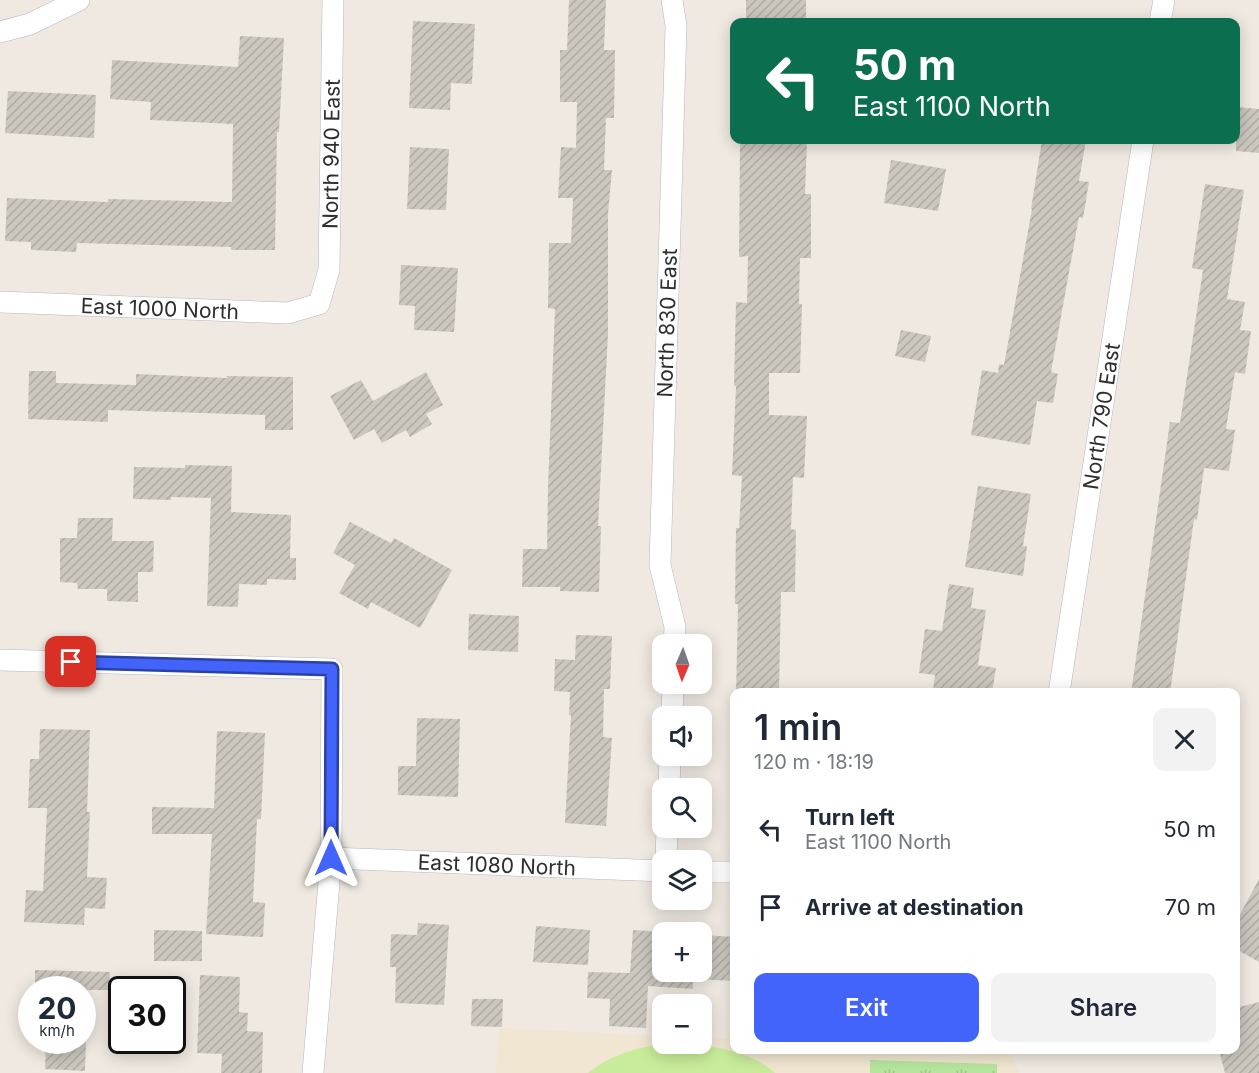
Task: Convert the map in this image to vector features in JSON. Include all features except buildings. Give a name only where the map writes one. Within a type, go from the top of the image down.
[{"type":"street","points":[[0,32],[30,24],[79,0]]},
{"type":"street","name":"North 940 East","points":[[319,304],[329,270],[333,0]]},
{"type":"street","name":"North 830 East","points":[[672,0],[676,26],[660,565],[675,634]]},
{"type":"street","points":[[1161,18],[1164,0]]},
{"type":"street","name":"North 790 East","points":[[1060,688],[1142,144]]},
{"type":"street","name":"East 1000 North","points":[[0,302],[288,313],[319,304]]},
{"type":"street","points":[[0,660],[332,669],[331,858],[314,1073]]},
{"type":"street","name":"East 1080 North","points":[[331,858],[652,871]]},
{"type":"street","points":[[712,872],[730,873]]},
{"type":"shaded area","points":[[499,1028],[652,1035],[652,1054],[712,1054],[712,1038],[730,1039],[730,1054],[1011,1054],[1019,1073],[496,1073]]},
{"type":"green space","points":[[652,1046],[652,1054],[712,1054],[712,1047],[730,1051],[730,1054],[742,1054],[752,1058],[775,1073],[588,1073],[606,1061],[627,1052]]},
{"type":"green space","points":[[870,1060],[997,1064],[997,1073],[870,1073]]},
{"type":"route","points":[[71,662],[332,669],[331,858]]}]
